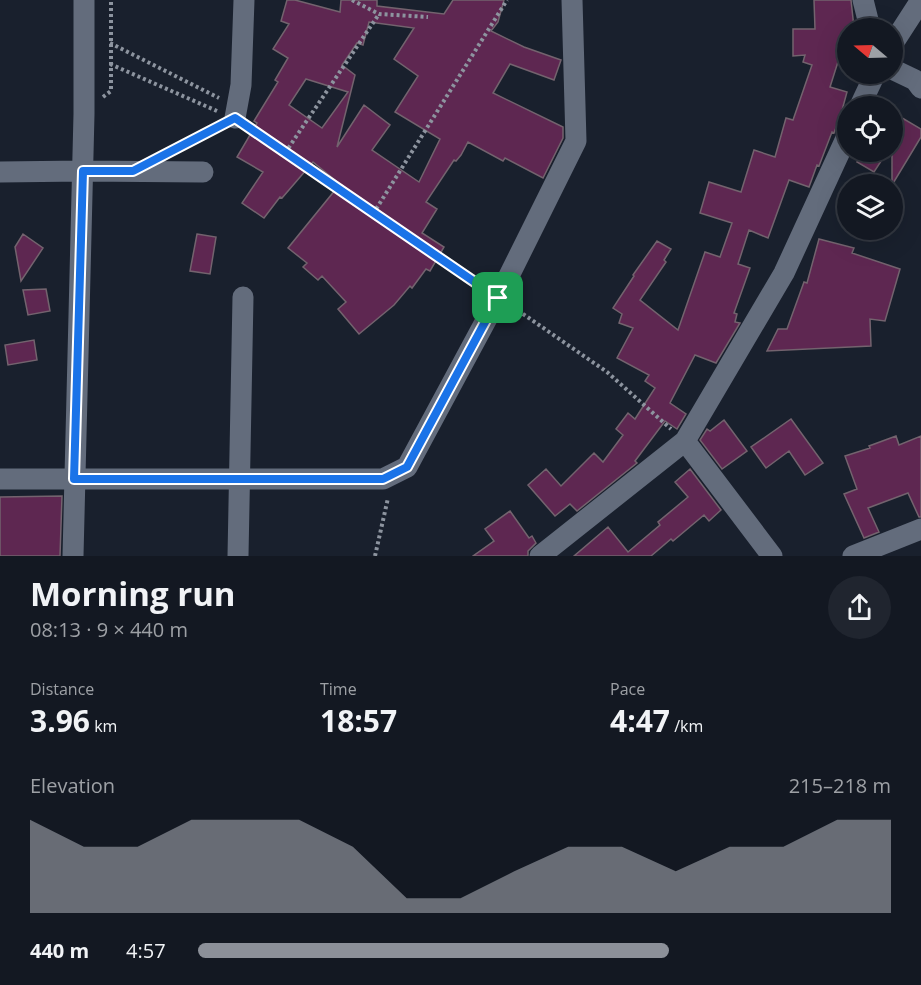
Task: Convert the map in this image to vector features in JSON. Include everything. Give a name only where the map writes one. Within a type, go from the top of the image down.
[{"type":"street","points":[[73,556],[83,171],[84,0]]},
{"type":"street","points":[[235,118],[241,85],[244,0]]},
{"type":"street","points":[[0,479],[383,479],[407,467],[498,298],[576,141],[572,0]]},
{"type":"street","points":[[863,0],[868,18]]},
{"type":"street","points":[[903,28],[921,0]]},
{"type":"street","points":[[903,74],[915,80],[921,88]]},
{"type":"street","points":[[540,556],[685,441],[784,273],[837,158]]},
{"type":"street","points":[[0,172],[203,172]]},
{"type":"street","points":[[238,556],[243,297]]},
{"type":"street","points":[[685,441],[771,556]]},
{"type":"street","points":[[853,556],[921,529]]},
{"type":"path","points":[[84,114],[111,91],[111,0]]},
{"type":"path","points":[[352,0],[379,14],[428,17]]},
{"type":"path","points":[[373,214],[507,0]]},
{"type":"path","points":[[285,153],[379,14]]},
{"type":"path","points":[[110,43],[222,99],[235,118]]},
{"type":"path","points":[[110,64],[235,118],[607,372],[685,441]]},
{"type":"path","points":[[163,155],[235,118]]},
{"type":"path","points":[[375,556],[394,474]]},
{"type":"building","points":[[287,0],[340,12],[341,0],[377,0],[377,6],[444,14],[453,0],[504,0],[498,22],[491,31],[524,47],[561,60],[554,80],[510,64],[493,93],[563,127],[563,138],[543,178],[505,158],[503,161],[468,142],[426,202],[437,209],[422,233],[444,247],[430,271],[426,269],[412,288],[410,286],[394,305],[359,334],[338,309],[346,302],[322,276],[318,280],[303,267],[307,263],[288,248],[340,184],[313,162],[264,218],[242,203],[263,172],[237,157],[257,123],[254,121],[278,82],[275,80],[288,58],[273,49],[289,24],[281,21]],"holes":[[[369,22],[414,28],[394,59],[418,76],[395,112],[440,139],[419,182],[372,150],[390,125],[364,105],[337,147],[355,75],[342,65],[357,43],[363,45]],[[306,79],[348,92],[322,128],[289,105]]]},
{"type":"building","points":[[814,0],[851,0],[853,18],[837,18],[837,65],[830,87],[847,92],[846,96],[837,96],[837,125],[809,187],[789,180],[768,238],[749,230],[738,264],[750,268],[734,313],[737,314],[735,322],[740,323],[716,363],[695,355],[670,403],[686,414],[677,429],[665,421],[635,461],[637,463],[577,511],[570,504],[555,516],[528,485],[546,469],[561,486],[594,453],[603,462],[623,435],[616,429],[628,413],[635,419],[655,388],[645,381],[649,375],[617,358],[633,328],[619,323],[622,314],[613,308],[657,241],[671,249],[664,260],[666,262],[640,300],[678,330],[705,252],[720,257],[732,223],[700,213],[709,182],[741,192],[754,150],[775,157],[786,118],[793,120],[812,65],[803,62],[805,55],[793,56],[793,29],[815,29]]},
{"type":"building","points":[[903,118],[921,129],[921,137],[899,174],[892,174],[892,162],[903,162]]},
{"type":"building","points":[[857,162],[880,162],[874,172]]},
{"type":"building","points":[[23,234],[43,248],[21,281],[15,247]]},
{"type":"building","points":[[197,234],[216,237],[210,274],[190,271]]},
{"type":"building","points":[[819,239],[854,248],[852,253],[900,269],[885,321],[870,319],[871,346],[767,351],[778,329],[787,329],[804,282],[807,283]]},
{"type":"building","points":[[46,289],[50,311],[28,315],[23,290]]},
{"type":"building","points":[[34,340],[37,360],[8,365],[5,345]]},
{"type":"building","points":[[791,419],[823,463],[805,475],[789,451],[766,468],[751,447]]},
{"type":"building","points":[[724,420],[747,451],[722,469],[700,440],[707,429],[710,431]]},
{"type":"building","points":[[896,436],[899,445],[921,436],[921,517],[908,493],[868,508],[879,532],[864,538],[844,494],[857,489],[845,456]]},
{"type":"building","points":[[690,469],[721,510],[709,521],[704,515],[651,556],[574,556],[608,527],[628,552],[660,525],[658,522],[688,497],[675,482]]},
{"type":"building","points":[[62,496],[60,556],[0,556],[0,497]]},
{"type":"building","points":[[510,511],[529,538],[532,536],[536,543],[528,551],[528,556],[473,556],[494,541],[485,529]]},
{"type":"route","points":[[235,118],[498,298],[407,467],[383,479],[74,479],[83,171],[133,171],[235,118]]}]
